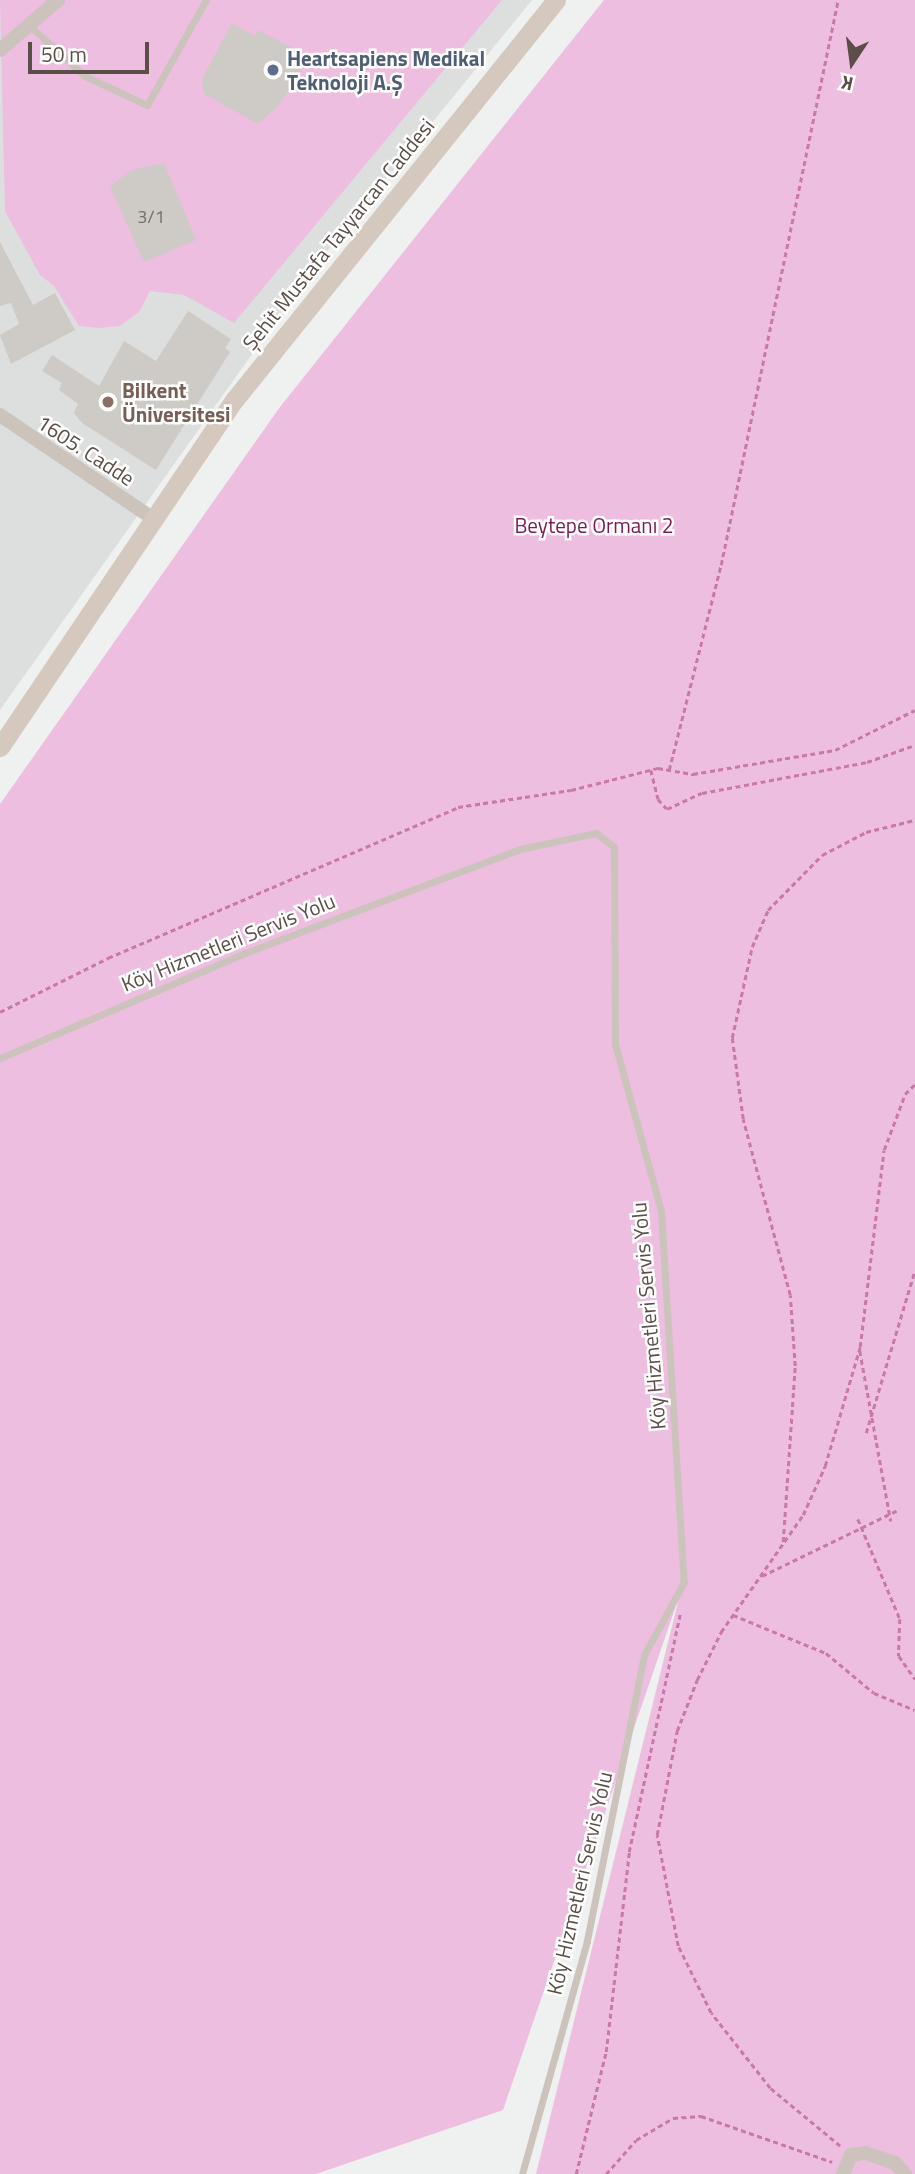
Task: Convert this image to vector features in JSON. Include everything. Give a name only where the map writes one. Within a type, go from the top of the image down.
[{"type":"main road","name":"Şehit Mustafa Tayyarcan Caddesi","points":[[0,747],[152,518],[235,399],[556,0]]},
{"type":"street","points":[[0,50],[58,0]]},
{"type":"street","name":"1605. Cadde","points":[[0,415],[152,518]]},
{"type":"street","points":[[846,2165],[866,2153],[895,2163],[905,2174]]},
{"type":"lane","points":[[30,26],[85,75],[147,105],[206,0]]},
{"type":"lane","name":"Köy Hizmetleri Servis Yolu","points":[[0,1058],[245,953],[520,849],[579,834],[607,837],[617,867],[615,1044],[661,1210],[684,1582],[644,1655],[587,1941],[522,2174]]},
{"type":"path","points":[[669,770],[721,565],[838,0]]},
{"type":"path","points":[[0,1012],[120,952],[458,807],[571,790],[650,770],[717,771],[835,750],[915,710]]},
{"type":"path","points":[[650,770],[658,799],[667,809],[702,793],[867,762],[915,745]]},
{"type":"path","points":[[783,1545],[795,1366],[790,1295],[743,1119],[732,1038],[751,947],[768,909],[822,855],[866,832],[915,820]]},
{"type":"path","points":[[846,2165],[770,2088],[737,2050],[693,1980],[669,1913],[657,1835],[674,1744],[697,1680],[733,1615],[783,1545],[825,1466],[860,1347],[884,1150],[905,1094],[915,1085]]},
{"type":"path","points":[[866,1433],[915,1270]]},
{"type":"path","points":[[860,1347],[891,1521]]},
{"type":"path","points":[[759,1577],[900,1509]]},
{"type":"path","points":[[858,1519],[900,1619],[899,1656],[915,1679]]},
{"type":"path","points":[[576,2174],[606,2052],[629,1852],[674,1662],[684,1582]]},
{"type":"path","points":[[733,1615],[826,1653],[874,1693],[915,1710]]},
{"type":"path","points":[[606,2174],[636,2140],[673,2118],[701,2116],[846,2165]]},
{"type":"shaded area","name":"Bilkent Üniversitesi","points":[[0,0],[532,0],[308,275],[0,710]]},
{"type":"green space","name":"Bilkent Üniversitesi","points":[[0,0],[502,0],[234,323],[184,295],[150,291],[139,312],[120,326],[99,328],[79,326],[54,286],[40,275],[5,211]]},
{"type":"green space","name":"Beytepe Ormanı 2","points":[[604,0],[915,0],[915,2174],[536,2174],[680,1594],[503,2110],[316,2174],[0,2174],[0,804],[280,407]]},
{"type":"building","points":[[232,23],[255,36],[258,30],[297,50],[304,66],[279,105],[258,124],[204,94],[202,79]]},
{"type":"building","points":[[164,163],[196,240],[144,262],[110,186],[132,170]]},
{"type":"building","points":[[0,242],[33,305],[55,293],[75,330],[11,364],[0,335],[19,324],[11,303],[0,306]]},
{"type":"building","points":[[188,311],[231,339],[225,348],[230,352],[156,470],[82,423],[74,413],[78,404],[59,390],[62,383],[42,371],[52,355],[99,386],[124,341],[156,361]]},
{"type":"place","name":"Heartsapiens Medikal Teknoloji A.Ş","points":[[273,70]]},
{"type":"place","name":"Bilkent Üniversitesi","points":[[108,402]]}]
